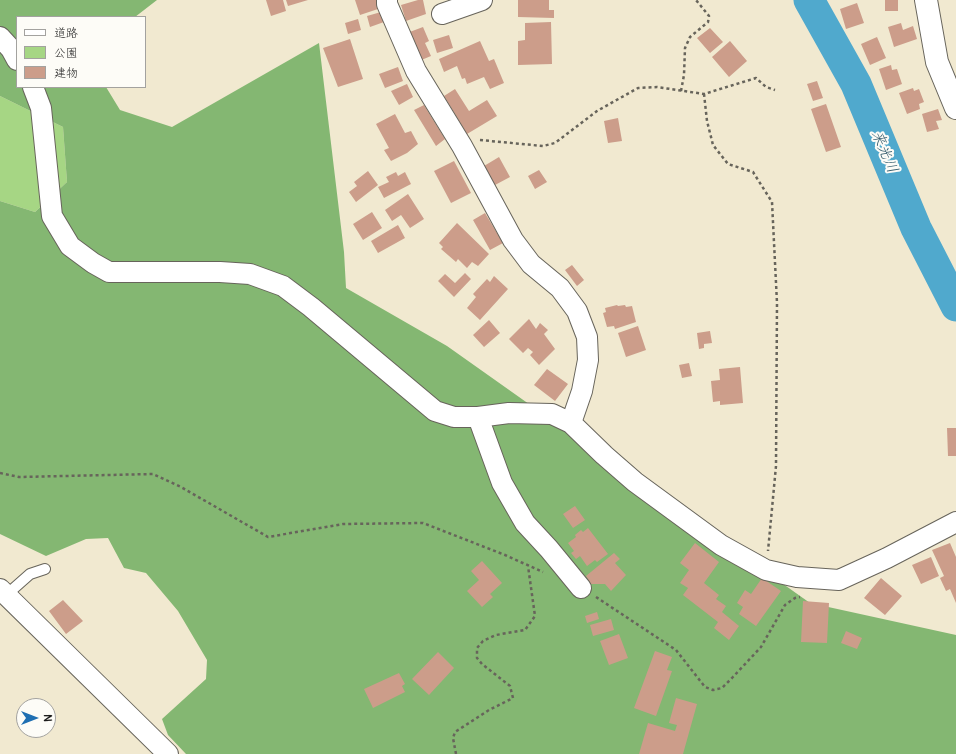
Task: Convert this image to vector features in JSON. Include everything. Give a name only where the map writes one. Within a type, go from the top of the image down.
[{"type":"street","points":[[386,0],[416,71],[462,146],[513,240],[531,264],[560,288],[577,311],[587,337],[588,360],[582,391],[571,422]]},
{"type":"street","points":[[442,14],[482,0]]},
{"type":"street","points":[[926,0],[937,62],[956,108]]},
{"type":"street","points":[[0,37],[11,49],[16,58]]},
{"type":"street","points":[[33,88],[41,108],[52,216],[70,246],[93,263],[109,272],[220,272],[250,274],[283,286],[311,307],[435,410],[454,417],[478,417],[509,413],[552,414],[571,422],[604,456],[635,482],[721,545],[766,570],[798,577],[839,580],[887,558],[956,522]]},
{"type":"street","points":[[478,417],[502,482],[525,524],[549,549],[581,588]]},
{"type":"street","points":[[2,595],[168,754]]},
{"type":"lane","points":[[2,595],[30,574],[45,569]]},
{"type":"path","points":[[681,91],[684,75],[685,48],[690,37],[708,22],[709,16],[696,0]]},
{"type":"path","points":[[462,146],[482,140],[543,146],[555,143],[597,111],[638,88],[657,87],[704,94],[756,78],[766,87],[774,90]]},
{"type":"path","points":[[704,94],[707,122],[713,145],[728,164],[753,172],[772,202],[777,303],[776,466],[766,570]]},
{"type":"path","points":[[0,473],[20,477],[153,474],[181,487],[268,537],[343,524],[422,523],[548,574]]},
{"type":"path","points":[[456,754],[453,738],[455,732],[489,710],[513,698],[510,686],[482,664],[477,658],[477,648],[483,641],[496,635],[525,630],[534,616],[528,565]]},
{"type":"path","points":[[581,588],[676,650],[705,687],[713,690],[722,688],[761,647],[785,605],[795,598],[802,596]]},
{"type":"green space","points":[[0,0],[157,0],[136,16],[16,16],[16,88],[107,88],[120,110],[172,127],[319,43],[344,252],[346,288],[447,346],[810,603],[956,635],[956,754],[186,754],[168,735],[162,719],[206,679],[207,660],[178,611],[146,573],[124,568],[108,538],[86,539],[46,556],[0,534],[0,201],[35,212],[67,182],[63,127],[0,96]]},
{"type":"green space","points":[[0,96],[63,127],[67,182],[35,212],[0,201]]},
{"type":"building","points":[[266,0],[283,0],[286,11],[271,16]]},
{"type":"building","points":[[286,0],[308,0],[288,6]]},
{"type":"building","points":[[355,0],[379,0],[381,8],[360,15]]},
{"type":"building","points":[[423,0],[426,14],[406,21],[401,5]]},
{"type":"building","points":[[518,0],[549,0],[549,10],[554,10],[554,18],[518,17]]},
{"type":"building","points":[[885,0],[898,0],[898,11],[885,11]]},
{"type":"building","points":[[857,3],[864,23],[846,29],[840,9]]},
{"type":"building","points":[[381,12],[384,22],[370,27],[367,16]]},
{"type":"building","points":[[358,19],[361,30],[348,34],[345,23]]},
{"type":"building","points":[[551,22],[552,64],[518,65],[518,41],[525,40],[525,23]]},
{"type":"building","points":[[901,23],[903,30],[913,26],[917,39],[894,47],[888,27]]},
{"type":"building","points":[[423,27],[429,41],[425,43],[431,56],[419,61],[407,33]]},
{"type":"building","points":[[710,28],[723,42],[710,53],[697,38]]},
{"type":"building","points":[[449,35],[453,48],[437,53],[433,40]]},
{"type":"building","points":[[877,37],[886,58],[870,65],[861,44]]},
{"type":"building","points":[[350,39],[363,79],[338,87],[323,48]]},
{"type":"building","points":[[480,41],[489,61],[494,59],[504,83],[490,89],[484,77],[467,84],[465,78],[462,79],[457,66],[444,72],[439,59]]},
{"type":"building","points":[[730,41],[747,61],[729,77],[712,57]]},
{"type":"building","points":[[891,65],[892,70],[897,69],[902,84],[886,90],[879,69]]},
{"type":"building","points":[[398,67],[403,81],[385,88],[379,74]]},
{"type":"building","points":[[817,81],[823,98],[813,101],[807,84]]},
{"type":"building","points":[[407,84],[413,97],[399,105],[391,91]]},
{"type":"building","points":[[913,88],[914,91],[919,89],[924,102],[919,104],[920,109],[907,114],[899,93]]},
{"type":"building","points":[[455,89],[469,111],[487,100],[497,116],[467,134],[444,96]]},
{"type":"building","points":[[826,104],[841,147],[826,152],[811,109]]},
{"type":"building","points":[[424,105],[445,139],[436,146],[414,110]]},
{"type":"building","points":[[938,109],[942,120],[936,121],[939,129],[927,132],[922,114]]},
{"type":"building","points":[[395,114],[405,133],[411,131],[418,144],[407,153],[391,161],[384,150],[389,148],[376,124]]},
{"type":"building","points":[[618,118],[622,141],[608,143],[604,121]]},
{"type":"building","points":[[499,157],[510,177],[495,185],[484,166]]},
{"type":"building","points":[[454,161],[471,193],[451,203],[434,171]]},
{"type":"building","points":[[539,170],[547,182],[535,189],[528,176]]},
{"type":"building","points":[[368,171],[378,185],[356,202],[349,192],[357,186],[354,182]]},
{"type":"building","points":[[396,172],[398,176],[405,172],[411,184],[384,198],[378,187],[389,182],[386,177]]},
{"type":"building","points":[[408,194],[424,219],[410,228],[401,215],[392,221],[385,210]]},
{"type":"building","points":[[372,212],[382,228],[363,240],[353,224]]},
{"type":"building","points":[[485,213],[503,243],[490,250],[473,220]]},
{"type":"building","points":[[457,223],[489,254],[478,266],[472,262],[467,268],[458,259],[456,262],[441,249],[443,247],[439,243]]},
{"type":"building","points":[[398,225],[405,238],[378,253],[371,241]]},
{"type":"building","points":[[572,265],[584,280],[577,286],[565,270]]},
{"type":"building","points":[[465,273],[471,279],[454,297],[438,281],[445,274],[455,283]]},
{"type":"building","points":[[494,276],[508,289],[480,320],[467,308],[476,297],[473,294],[487,279],[490,282]]},
{"type":"building","points":[[625,305],[626,307],[632,306],[636,322],[615,329],[614,326],[607,327],[603,313],[606,312],[605,308]]},
{"type":"building","points":[[529,319],[536,329],[540,323],[548,330],[544,334],[555,349],[539,365],[530,355],[533,352],[528,348],[523,353],[509,339]]},
{"type":"building","points":[[489,320],[500,333],[484,347],[473,335]]},
{"type":"building","points":[[638,326],[646,350],[626,357],[618,333]]},
{"type":"building","points":[[710,331],[712,343],[704,344],[704,348],[699,349],[697,333]]},
{"type":"building","points":[[689,363],[692,376],[682,378],[679,365]]},
{"type":"building","points":[[740,367],[743,403],[720,405],[720,401],[713,402],[711,381],[720,380],[719,369]]},
{"type":"building","points":[[547,369],[568,384],[555,401],[534,385]]},
{"type":"building","points":[[947,428],[956,428],[956,456],[948,456]]},
{"type":"building","points":[[575,506],[585,520],[573,528],[563,514]]},
{"type":"building","points":[[588,528],[608,554],[597,562],[595,560],[587,566],[580,556],[576,559],[571,553],[574,551],[568,543],[576,537],[575,535],[581,530],[583,532]]},
{"type":"building","points":[[695,543],[719,562],[704,583],[719,595],[716,599],[726,606],[722,612],[739,626],[729,640],[714,628],[718,622],[683,595],[688,588],[680,583],[689,570],[680,563]]},
{"type":"building","points":[[950,543],[956,557],[956,603],[950,589],[946,591],[940,578],[944,576],[932,550]]},
{"type":"building","points":[[614,553],[620,559],[615,563],[626,575],[611,591],[605,584],[591,584],[586,576]]},
{"type":"building","points":[[931,557],[939,576],[921,584],[912,565]]},
{"type":"building","points":[[482,561],[502,583],[490,594],[493,597],[482,607],[467,591],[479,580],[471,571]]},
{"type":"building","points":[[762,578],[781,591],[756,626],[739,614],[743,607],[737,603],[745,590],[751,594]]},
{"type":"building","points":[[881,578],[902,596],[885,615],[864,598]]},
{"type":"building","points":[[63,600],[83,621],[66,634],[49,611]]},
{"type":"building","points":[[803,601],[829,603],[827,643],[801,642]]},
{"type":"building","points":[[597,612],[599,619],[587,623],[585,616]]},
{"type":"building","points":[[611,619],[614,630],[593,636],[590,625]]},
{"type":"building","points":[[846,631],[862,638],[857,649],[841,643]]},
{"type":"building","points":[[619,634],[628,658],[609,665],[600,641]]},
{"type":"building","points":[[655,651],[672,657],[667,670],[672,671],[656,716],[634,708]]},
{"type":"building","points":[[438,652],[454,668],[429,695],[412,679]]},
{"type":"building","points":[[399,673],[405,684],[402,686],[405,692],[373,708],[364,689]]},
{"type":"building","points":[[676,698],[697,704],[683,754],[639,754],[648,723],[675,731],[677,725],[669,723]]},
{"type":"waterway","name":"来光川","points":[[809,0],[856,84],[916,228],[956,306]]}]
